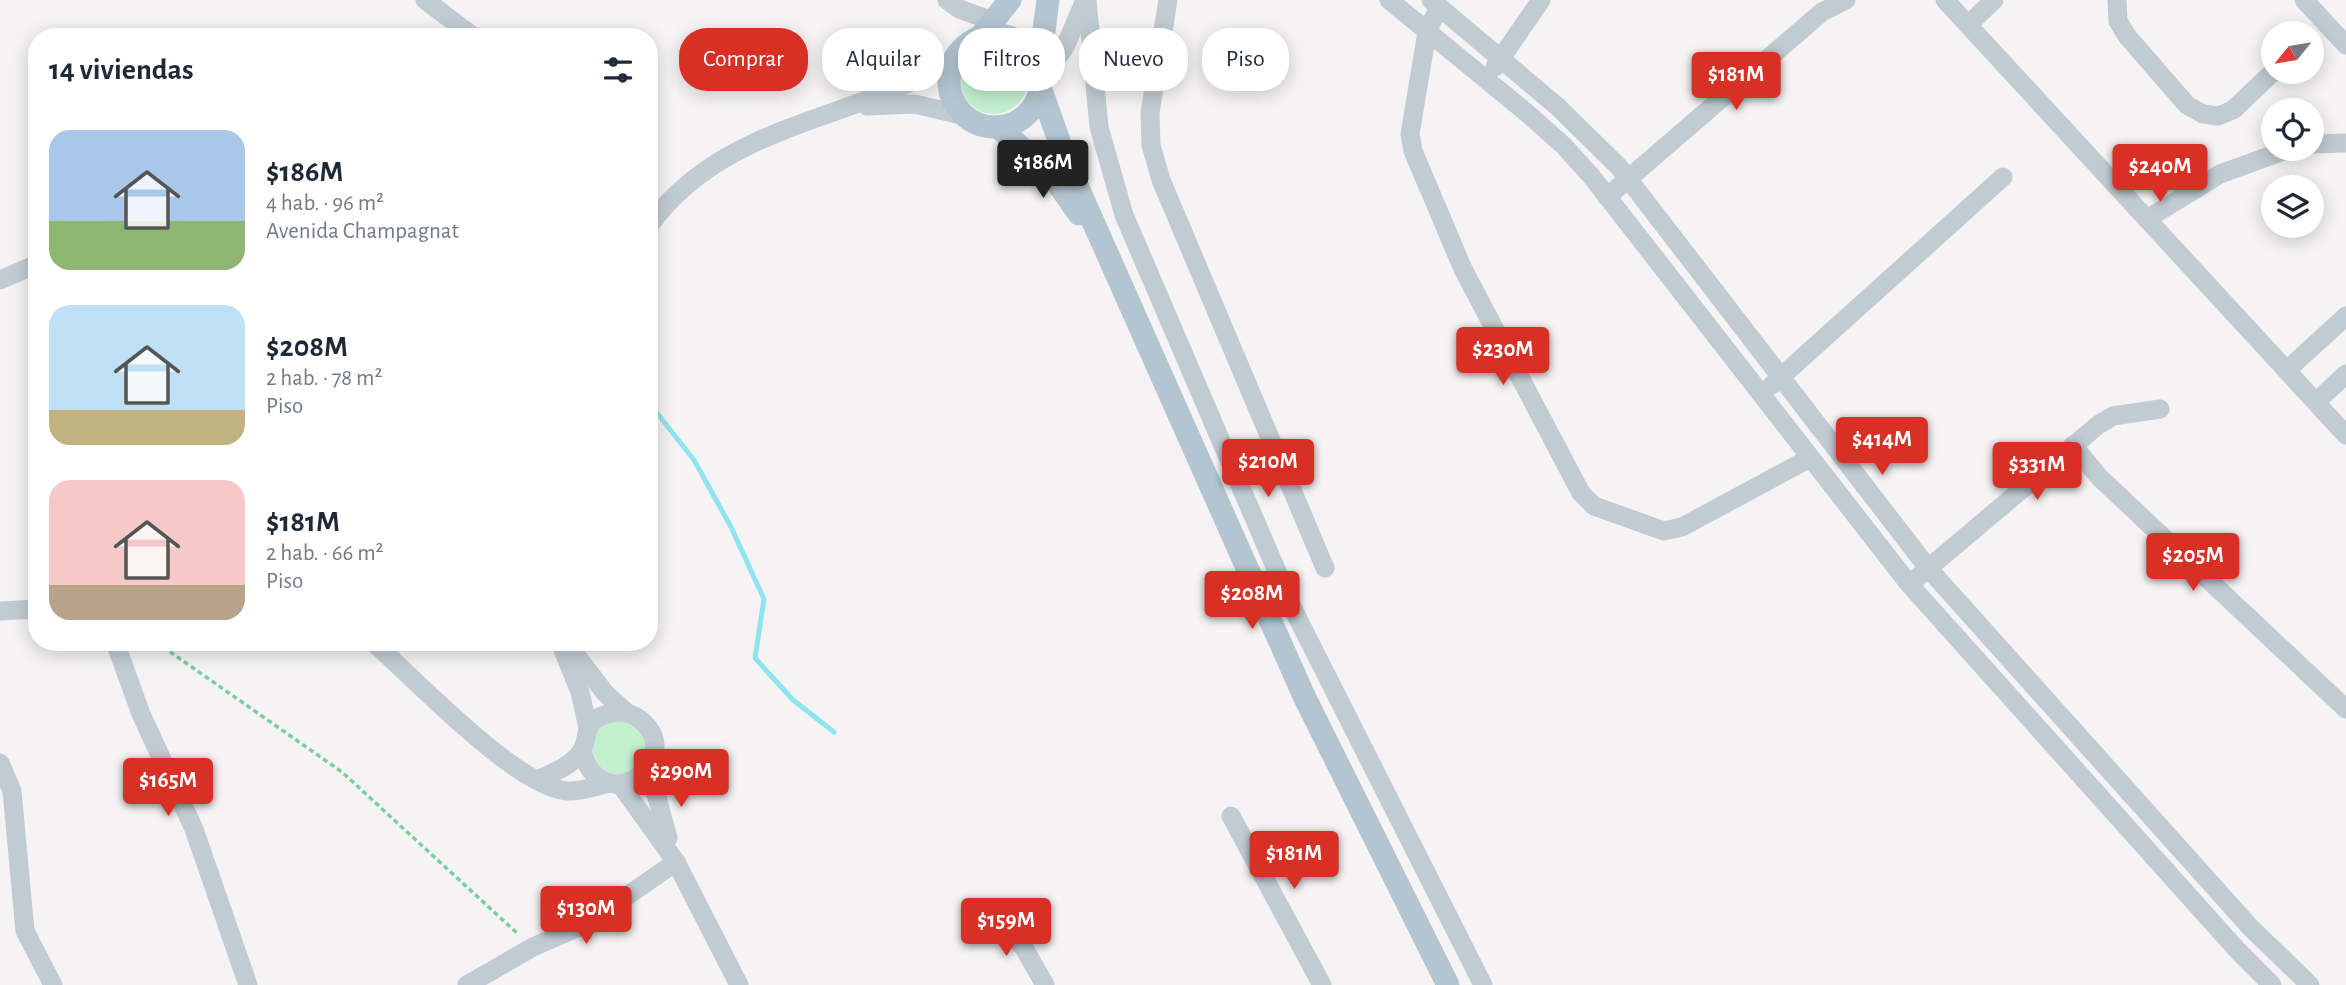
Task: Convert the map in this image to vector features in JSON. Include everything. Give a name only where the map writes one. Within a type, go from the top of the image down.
[{"type":"main road","points":[[987,28],[1010,0]]},
{"type":"main road","points":[[1045,28],[1048,0]]},
{"type":"main road","points":[[958,55],[950,72],[951,96],[965,116],[986,127],[998,127],[1021,120],[1030,112],[1036,91]]},
{"type":"main road","points":[[1044,91],[1068,163],[1304,696],[1443,976]]},
{"type":"main road","points":[[998,127],[1051,174],[1108,253]]},
{"type":"street","points":[[425,0],[462,28]]},
{"type":"street","points":[[947,0],[985,28]]},
{"type":"street","points":[[1065,47],[1086,0]]},
{"type":"street","points":[[1086,0],[1099,127],[1113,184],[1124,215],[1294,611],[1327,681],[1483,985]]},
{"type":"street","points":[[1168,0],[1150,113],[1151,145],[1161,180],[1325,568]]},
{"type":"street","points":[[1389,0],[1564,146],[1607,197],[1909,584],[2230,942],[2272,985]]},
{"type":"street","points":[[1487,80],[1541,0]]},
{"type":"street","points":[[1607,197],[1822,12],[1846,0]]},
{"type":"street","points":[[1994,0],[1959,9],[2346,435]]},
{"type":"street","points":[[2117,0],[2118,21],[2127,36],[2188,105],[2203,114],[2218,116],[2233,110],[2261,83]]},
{"type":"street","points":[[2304,0],[2314,21]]},
{"type":"street","points":[[1810,458],[1682,527],[1664,531],[1594,506],[1581,493],[1463,269],[1413,151],[1410,135],[1427,32],[1435,3],[1558,107],[1628,178],[1927,568],[2250,927],[2310,985]]},
{"type":"street","points":[[2324,32],[2346,45]]},
{"type":"street","points":[[658,208],[697,176],[739,149],[803,121],[839,110],[930,74],[954,60]]},
{"type":"street","points":[[839,110],[883,104],[915,104],[965,116]]},
{"type":"street","points":[[2324,144],[2346,143]]},
{"type":"street","points":[[2147,219],[2220,174],[2261,159]]},
{"type":"street","points":[[1761,395],[2003,177]]},
{"type":"street","points":[[0,280],[28,268]]},
{"type":"street","points":[[2287,370],[2346,316]]},
{"type":"street","points":[[2316,402],[2346,374]]},
{"type":"street","points":[[1909,584],[2073,445],[2113,416],[2160,410]]},
{"type":"street","points":[[2073,445],[2099,477],[2346,709]]},
{"type":"street","points":[[0,611],[28,609]]},
{"type":"street","points":[[1273,625],[1294,611]]},
{"type":"street","points":[[118,651],[141,714],[194,829],[248,985]]},
{"type":"street","points":[[383,651],[496,754],[537,780],[568,791],[631,782],[649,768],[653,757],[652,735],[646,725],[627,713],[605,693],[570,651]]},
{"type":"street","points":[[537,780],[560,769],[582,750],[588,729],[580,692],[566,651]]},
{"type":"street","points":[[1304,696],[1327,681]]},
{"type":"street","points":[[588,729],[605,714],[627,713]]},
{"type":"street","points":[[582,750],[590,771],[615,784],[676,862],[739,985]]},
{"type":"street","points":[[0,763],[12,791],[25,931],[53,985]]},
{"type":"street","points":[[649,768],[676,862]]},
{"type":"street","points":[[1231,816],[1322,985]]},
{"type":"street","points":[[1380,851],[1405,835]]},
{"type":"street","points":[[467,985],[533,947],[612,909],[676,862]]},
{"type":"street","points":[[990,912],[1024,948],[1045,985]]},
{"type":"street","points":[[1443,976],[1465,952]]},
{"type":"path","points":[[169,651],[342,772],[533,947]]},
{"type":"green space","points":[[963,91],[1025,91],[1012,108],[994,114],[976,108]]},
{"type":"green space","points":[[606,719],[635,721],[650,747],[635,775],[603,776],[588,740]]},
{"type":"waterway","points":[[658,414],[694,460],[731,527],[764,599],[755,658],[793,700],[834,732]]}]
